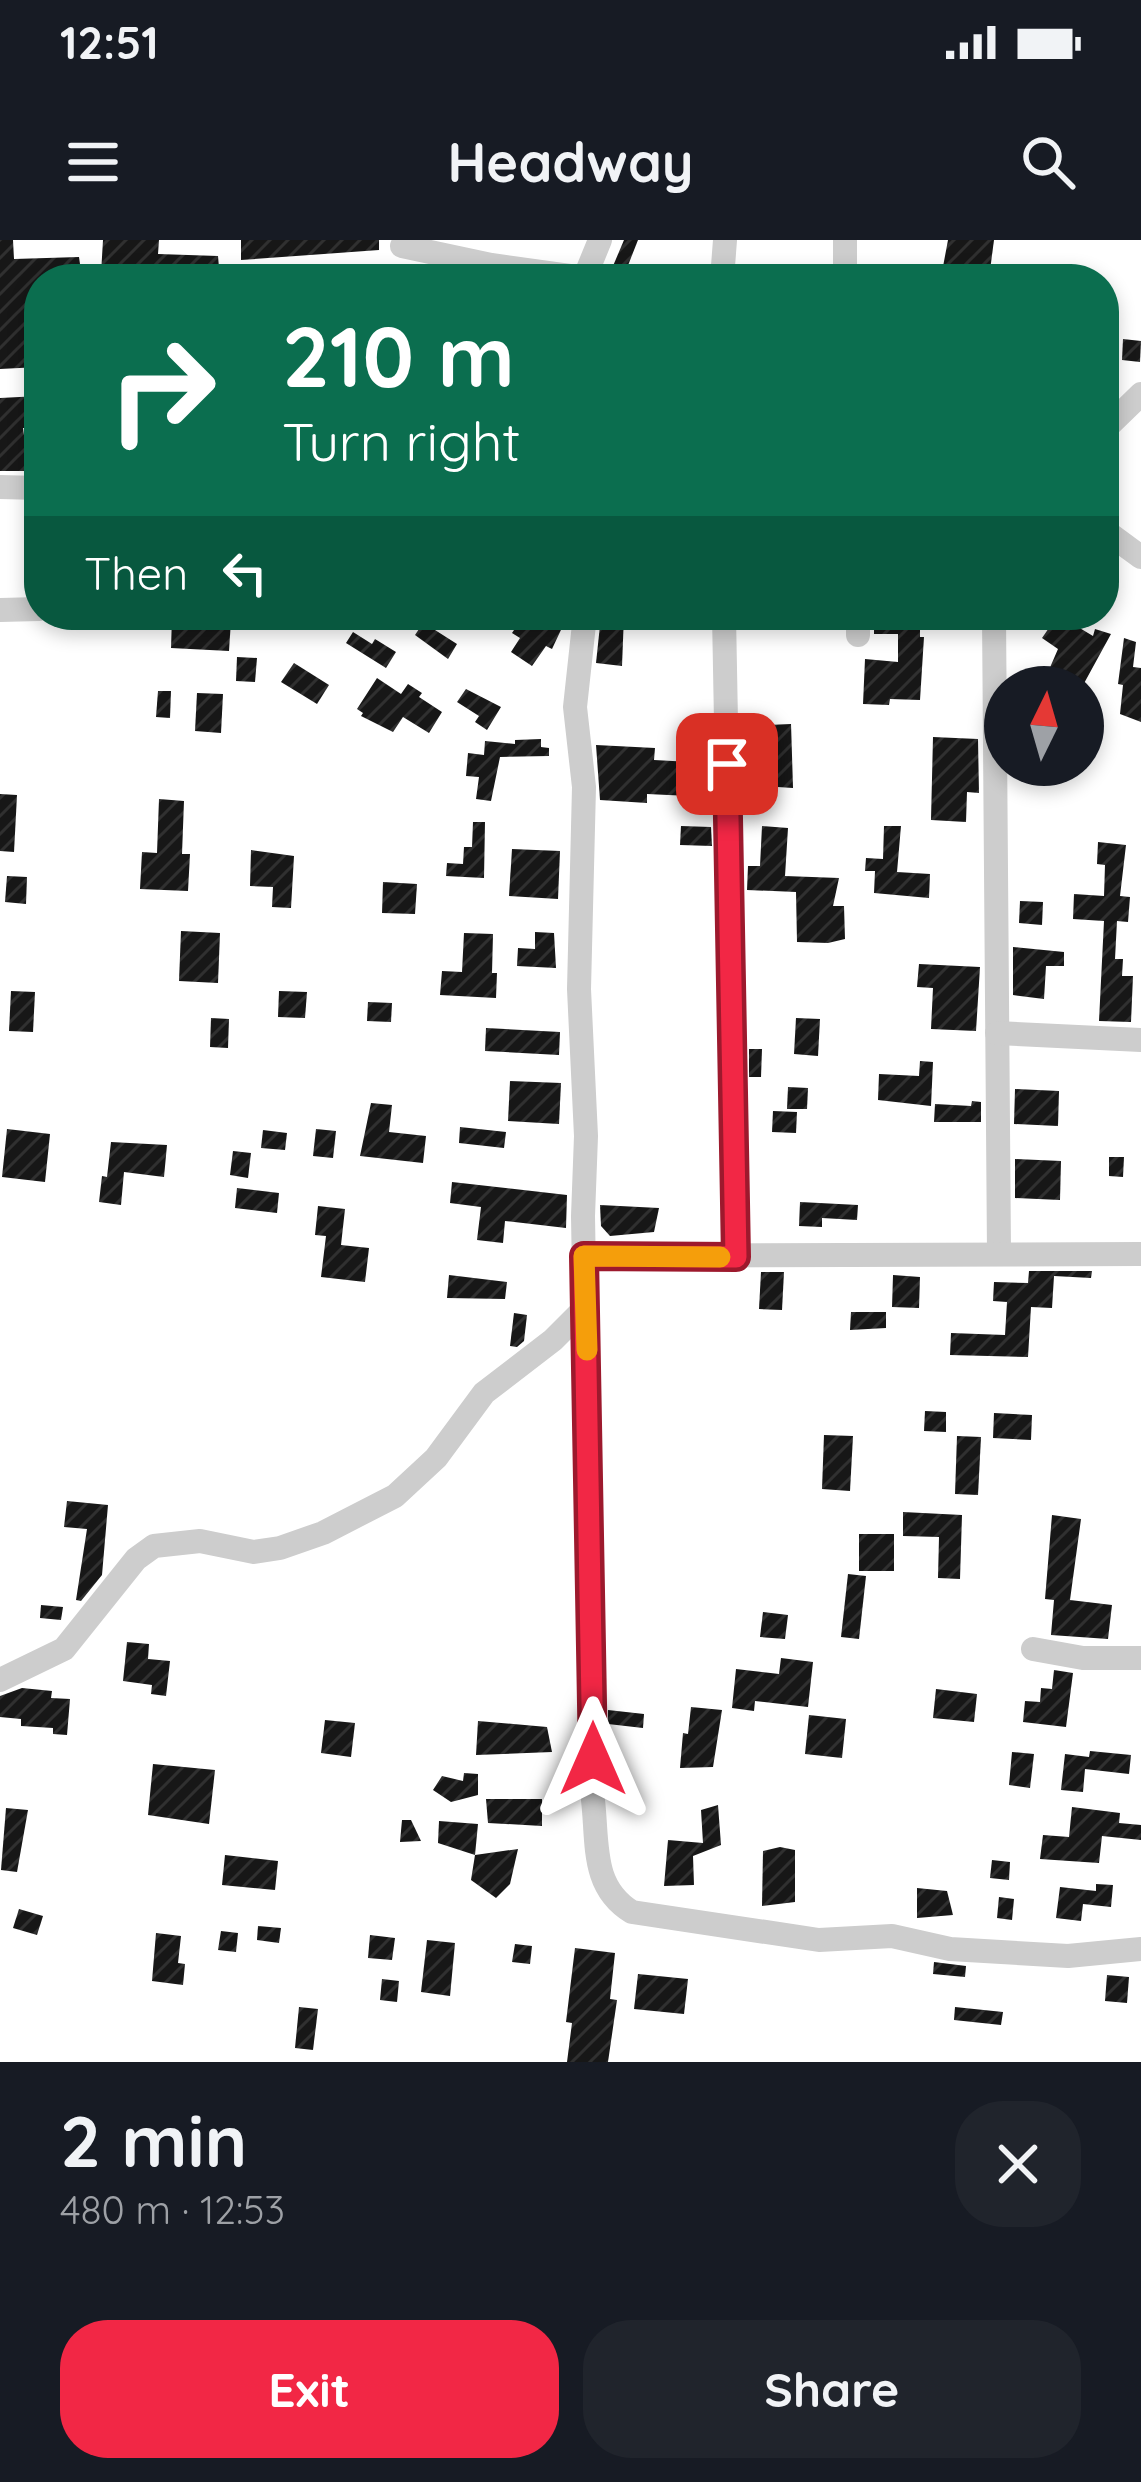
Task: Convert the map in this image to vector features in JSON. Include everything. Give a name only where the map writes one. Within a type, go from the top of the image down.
[{"type":"street","points":[[402,246],[485,264]]},
{"type":"street","points":[[1119,415],[1141,394]]},
{"type":"street","points":[[583,630],[575,707],[584,787],[579,989],[586,1136],[593,1800],[602,1882],[611,1900],[632,1912],[819,1940],[892,1936],[950,1949],[1068,1956],[1141,1949]]},
{"type":"street","points":[[724,630],[736,1257]]},
{"type":"street","points":[[994,630],[999,1254]]},
{"type":"street","points":[[997,1033],[1141,1040]]},
{"type":"street","points":[[584,1256],[1141,1254]]},
{"type":"street","points":[[0,1680],[64,1649],[136,1559],[154,1546],[200,1541],[254,1552],[280,1549],[323,1533],[394,1496],[436,1458],[484,1393],[553,1340],[586,1306]]},
{"type":"street","points":[[1033,1648],[1083,1658],[1141,1658]]},
{"type":"building","points":[[0,240],[13,240],[14,259],[79,257],[80,264],[24,264],[24,368],[0,369]]},
{"type":"building","points":[[103,240],[159,240],[158,254],[218,256],[219,264],[102,264]]},
{"type":"building","points":[[241,240],[379,240],[379,250],[241,260]]},
{"type":"building","points":[[624,240],[638,240],[629,264],[614,264]]},
{"type":"building","points":[[948,240],[994,240],[991,264],[944,264]]},
{"type":"building","points":[[1123,339],[1141,341],[1140,362],[1122,360]]},
{"type":"building","points":[[24,397],[24,471],[0,471],[0,398]]},
{"type":"building","points":[[172,630],[230,630],[229,651],[171,648]]},
{"type":"building","points":[[418,630],[435,630],[457,644],[448,659],[415,635]]},
{"type":"building","points":[[561,630],[552,649],[546,646],[532,666],[511,652],[520,638],[512,633]]},
{"type":"building","points":[[600,630],[623,630],[622,666],[596,663]]},
{"type":"building","points":[[874,630],[920,630],[924,637],[920,700],[863,704],[865,659],[898,662],[898,634],[874,634]]},
{"type":"building","points":[[1048,630],[1111,634],[1093,666],[1051,666],[1058,649],[1042,638]]},
{"type":"building","points":[[353,632],[396,652],[386,668],[346,643]]},
{"type":"building","points":[[1124,638],[1136,642],[1133,667],[1141,668],[1141,722],[1120,714]]},
{"type":"building","points":[[237,657],[257,658],[255,682],[236,681]]},
{"type":"building","points":[[294,663],[329,685],[317,704],[281,682]]},
{"type":"building","points":[[377,678],[401,694],[408,684],[442,712],[429,733],[403,717],[393,732],[361,716],[357,709]]},
{"type":"building","points":[[466,689],[501,707],[487,730],[475,722],[479,716],[457,702]]},
{"type":"building","points":[[158,691],[171,691],[170,718],[156,717]]},
{"type":"building","points":[[197,693],[223,694],[221,733],[195,731]]},
{"type":"building","points":[[791,724],[793,788],[744,785],[743,726]]},
{"type":"building","points":[[933,737],[978,739],[979,793],[967,792],[966,822],[931,820]]},
{"type":"building","points":[[541,739],[549,756],[500,757],[491,801],[476,799],[479,777],[466,776],[468,753],[484,755],[485,741],[515,744],[515,740]]},
{"type":"building","points":[[596,745],[655,748],[654,760],[710,763],[711,797],[647,794],[647,803],[600,800]]},
{"type":"building","points":[[0,794],[17,795],[14,852],[0,851]]},
{"type":"building","points":[[159,799],[184,801],[182,854],[190,854],[188,891],[140,889],[142,852],[157,853]]},
{"type":"building","points":[[473,822],[485,822],[484,878],[446,876],[447,863],[463,864],[464,847],[472,847]]},
{"type":"building","points":[[681,826],[711,827],[712,846],[680,845]]},
{"type":"building","points":[[762,826],[788,828],[785,876],[839,878],[833,906],[844,906],[845,939],[797,942],[796,892],[747,890],[748,866],[760,866]]},
{"type":"building","points":[[884,826],[901,826],[897,872],[930,874],[929,898],[874,893],[875,871],[865,871],[866,858],[883,859]]},
{"type":"building","points":[[1098,842],[1126,845],[1120,896],[1130,897],[1128,922],[1117,921],[1115,959],[1123,959],[1122,976],[1133,976],[1131,1022],[1099,1021],[1104,921],[1073,919],[1074,894],[1104,896],[1105,865],[1097,864]]},
{"type":"building","points":[[512,849],[560,851],[558,899],[509,896]]},
{"type":"building","points":[[251,850],[294,856],[291,908],[272,907],[273,887],[250,886]]},
{"type":"building","points":[[7,876],[27,877],[26,904],[5,902]]},
{"type":"building","points":[[383,882],[417,884],[415,914],[382,913]]},
{"type":"building","points":[[1020,901],[1043,902],[1042,925],[1019,923]]},
{"type":"building","points":[[181,931],[220,933],[218,983],[179,981]]},
{"type":"building","points":[[535,932],[554,933],[556,968],[517,966],[518,948],[535,949]]},
{"type":"building","points":[[464,933],[493,934],[496,998],[440,995],[442,971],[462,972]]},
{"type":"building","points":[[1013,947],[1064,952],[1064,966],[1046,966],[1044,999],[1013,995]]},
{"type":"building","points":[[919,964],[980,967],[976,1031],[931,1029],[933,988],[917,987]]},
{"type":"building","points":[[11,991],[35,992],[33,1032],[9,1031]]},
{"type":"building","points":[[279,991],[307,992],[305,1018],[278,1017]]},
{"type":"building","points":[[368,1002],[392,1003],[391,1022],[367,1021]]},
{"type":"building","points":[[211,1018],[229,1019],[228,1048],[210,1047]]},
{"type":"building","points":[[796,1018],[820,1019],[818,1056],[794,1054]]},
{"type":"building","points":[[486,1028],[560,1032],[559,1055],[485,1051]]},
{"type":"building","points":[[749,1049],[762,1049],[761,1077],[749,1077]]},
{"type":"building","points":[[920,1061],[933,1062],[931,1106],[878,1100],[879,1074],[919,1076]]},
{"type":"building","points":[[510,1081],[561,1083],[559,1124],[508,1121]]},
{"type":"building","points":[[788,1087],[808,1088],[807,1109],[787,1109]]},
{"type":"building","points":[[1015,1089],[1059,1091],[1058,1126],[1014,1124]]},
{"type":"building","points":[[972,1101],[981,1102],[981,1122],[934,1122],[935,1104],[971,1106]]},
{"type":"building","points":[[371,1103],[392,1105],[389,1132],[426,1136],[423,1163],[360,1156]]},
{"type":"building","points":[[773,1111],[797,1112],[796,1133],[772,1132]]},
{"type":"building","points":[[460,1127],[506,1132],[504,1148],[459,1143]]},
{"type":"building","points":[[7,1129],[50,1134],[45,1182],[2,1177]]},
{"type":"building","points":[[316,1129],[336,1131],[333,1158],[313,1156]]},
{"type":"building","points":[[263,1130],[287,1133],[285,1150],[261,1148]]},
{"type":"building","points":[[111,1142],[167,1145],[164,1177],[124,1172],[121,1205],[99,1202]]},
{"type":"building","points":[[233,1151],[251,1153],[248,1178],[230,1175]]},
{"type":"building","points":[[1109,1157],[1124,1157],[1123,1177],[1109,1176]]},
{"type":"building","points":[[1015,1159],[1061,1161],[1060,1200],[1015,1198]]},
{"type":"building","points":[[452,1182],[567,1195],[566,1228],[505,1221],[503,1243],[477,1240],[481,1207],[450,1203]]},
{"type":"building","points":[[237,1188],[279,1193],[277,1213],[235,1208]]},
{"type":"building","points":[[800,1202],[858,1205],[857,1220],[822,1218],[822,1227],[799,1226]]},
{"type":"building","points":[[600,1205],[659,1208],[654,1232],[610,1236],[601,1226]]},
{"type":"building","points":[[318,1206],[345,1209],[341,1245],[369,1248],[365,1282],[321,1277],[326,1236],[315,1235]]},
{"type":"building","points":[[1029,1271],[1092,1271],[1091,1278],[1054,1276],[1052,1308],[1031,1307],[1028,1357],[950,1355],[951,1333],[1005,1335],[1007,1302],[993,1301],[994,1282],[1028,1283]]},
{"type":"building","points":[[761,1272],[784,1272],[782,1310],[759,1309]]},
{"type":"building","points":[[449,1275],[507,1282],[505,1299],[447,1298]]},
{"type":"building","points":[[893,1275],[920,1277],[919,1308],[892,1307]]},
{"type":"building","points":[[851,1312],[886,1312],[886,1328],[850,1330]]},
{"type":"building","points":[[514,1313],[527,1315],[524,1341],[517,1347],[510,1346]]},
{"type":"building","points":[[925,1411],[946,1412],[946,1432],[924,1431]]},
{"type":"building","points":[[994,1413],[1032,1415],[1031,1440],[993,1438]]},
{"type":"building","points":[[824,1435],[853,1436],[850,1491],[822,1489]]},
{"type":"building","points":[[957,1436],[981,1437],[978,1495],[955,1494]]},
{"type":"building","points":[[67,1501],[108,1505],[102,1575],[81,1601],[76,1600],[87,1529],[64,1527]]},
{"type":"building","points":[[903,1512],[962,1515],[960,1579],[938,1578],[939,1537],[903,1536]]},
{"type":"building","points":[[1052,1515],[1081,1519],[1070,1600],[1112,1605],[1108,1639],[1051,1635],[1054,1600],[1045,1599]]},
{"type":"building","points":[[859,1534],[894,1534],[894,1571],[859,1571]]},
{"type":"building","points":[[848,1574],[866,1576],[859,1639],[841,1637]]},
{"type":"building","points":[[41,1605],[63,1607],[61,1620],[40,1618]]},
{"type":"building","points":[[763,1612],[788,1615],[785,1639],[760,1637]]},
{"type":"building","points":[[127,1642],[149,1644],[148,1659],[170,1661],[166,1696],[151,1694],[152,1685],[123,1681]]},
{"type":"building","points":[[781,1658],[813,1662],[808,1707],[755,1701],[754,1711],[732,1708],[736,1669],[779,1674]]},
{"type":"building","points":[[1054,1670],[1073,1673],[1066,1727],[1023,1722],[1025,1701],[1040,1702],[1041,1688],[1052,1689]]},
{"type":"building","points":[[22,1688],[52,1691],[51,1698],[70,1699],[67,1735],[0,1717],[0,1696]]},
{"type":"building","points":[[936,1689],[977,1694],[974,1722],[933,1718]]},
{"type":"building","points":[[691,1707],[722,1710],[713,1767],[680,1768]]},
{"type":"building","points":[[608,1710],[644,1714],[643,1728],[608,1724]]},
{"type":"building","points":[[809,1715],[846,1719],[842,1758],[805,1754]]},
{"type":"building","points":[[325,1720],[355,1723],[351,1757],[321,1753]]},
{"type":"building","points":[[478,1721],[547,1727],[552,1752],[476,1755]]},
{"type":"building","points":[[1090,1751],[1131,1755],[1129,1774],[1085,1769],[1083,1792],[1061,1790],[1065,1754],[1089,1757]]},
{"type":"building","points":[[1012,1752],[1034,1754],[1030,1788],[1009,1785]]},
{"type":"building","points":[[153,1764],[215,1770],[209,1824],[148,1815]]},
{"type":"building","points":[[464,1773],[478,1774],[478,1795],[451,1802],[433,1790],[442,1776],[463,1781]]},
{"type":"building","points":[[486,1799],[542,1799],[542,1826],[488,1823]]},
{"type":"building","points":[[718,1805],[721,1845],[693,1856],[694,1885],[664,1886],[668,1840],[703,1843],[701,1810]]},
{"type":"building","points":[[1072,1807],[1120,1813],[1119,1823],[1141,1825],[1141,1840],[1102,1836],[1099,1863],[1040,1859],[1043,1835],[1069,1837]]},
{"type":"building","points":[[6,1808],[28,1810],[17,1872],[1,1870]]},
{"type":"building","points":[[402,1820],[411,1820],[421,1841],[400,1842]]},
{"type":"building","points":[[439,1821],[478,1824],[475,1855],[438,1843]]},
{"type":"building","points":[[518,1849],[510,1884],[496,1898],[471,1880],[475,1855]]},
{"type":"building","points":[[795,1850],[795,1902],[762,1906],[763,1851]]},
{"type":"building","points":[[225,1855],[278,1861],[275,1890],[222,1885]]},
{"type":"building","points":[[992,1860],[1010,1862],[1009,1880],[990,1878]]},
{"type":"building","points":[[1096,1884],[1113,1885],[1111,1907],[1083,1904],[1081,1921],[1056,1918],[1060,1887],[1096,1891]]},
{"type":"building","points":[[917,1888],[947,1891],[953,1915],[917,1918]]},
{"type":"building","points":[[999,1897],[1014,1899],[1012,1920],[997,1918]]},
{"type":"building","points":[[19,1909],[43,1916],[37,1935],[13,1928]]},
{"type":"building","points":[[258,1926],[281,1928],[279,1943],[257,1940]]},
{"type":"building","points":[[221,1931],[238,1933],[236,1952],[218,1950]]},
{"type":"building","points":[[156,1933],[181,1936],[178,1963],[185,1964],[183,1985],[152,1981]]},
{"type":"building","points":[[370,1935],[395,1938],[392,1960],[368,1958]]},
{"type":"building","points":[[427,1940],[455,1943],[450,1996],[421,1992]]},
{"type":"building","points":[[515,1944],[532,1946],[530,1964],[512,1962]]},
{"type":"building","points":[[575,1948],[615,1953],[610,1999],[617,2000],[608,2062],[567,2062],[572,2023],[566,2022]]},
{"type":"building","points":[[934,1962],[966,1966],[965,1977],[933,1974]]},
{"type":"building","points":[[638,1974],[688,1979],[684,2014],[634,2009]]},
{"type":"building","points":[[1107,1975],[1129,1977],[1127,2003],[1105,2001]]},
{"type":"building","points":[[382,1979],[399,1981],[397,2002],[380,2000]]},
{"type":"building","points":[[299,2007],[318,2009],[313,2050],[295,2048]]},
{"type":"building","points":[[955,2007],[1003,2012],[1001,2025],[954,2020]]},
{"type":"slow traffic","points":[[587,1350],[584,1256],[720,1257]]},
{"type":"route","points":[[593,1759],[584,1256],[736,1257],[727,764]]}]
